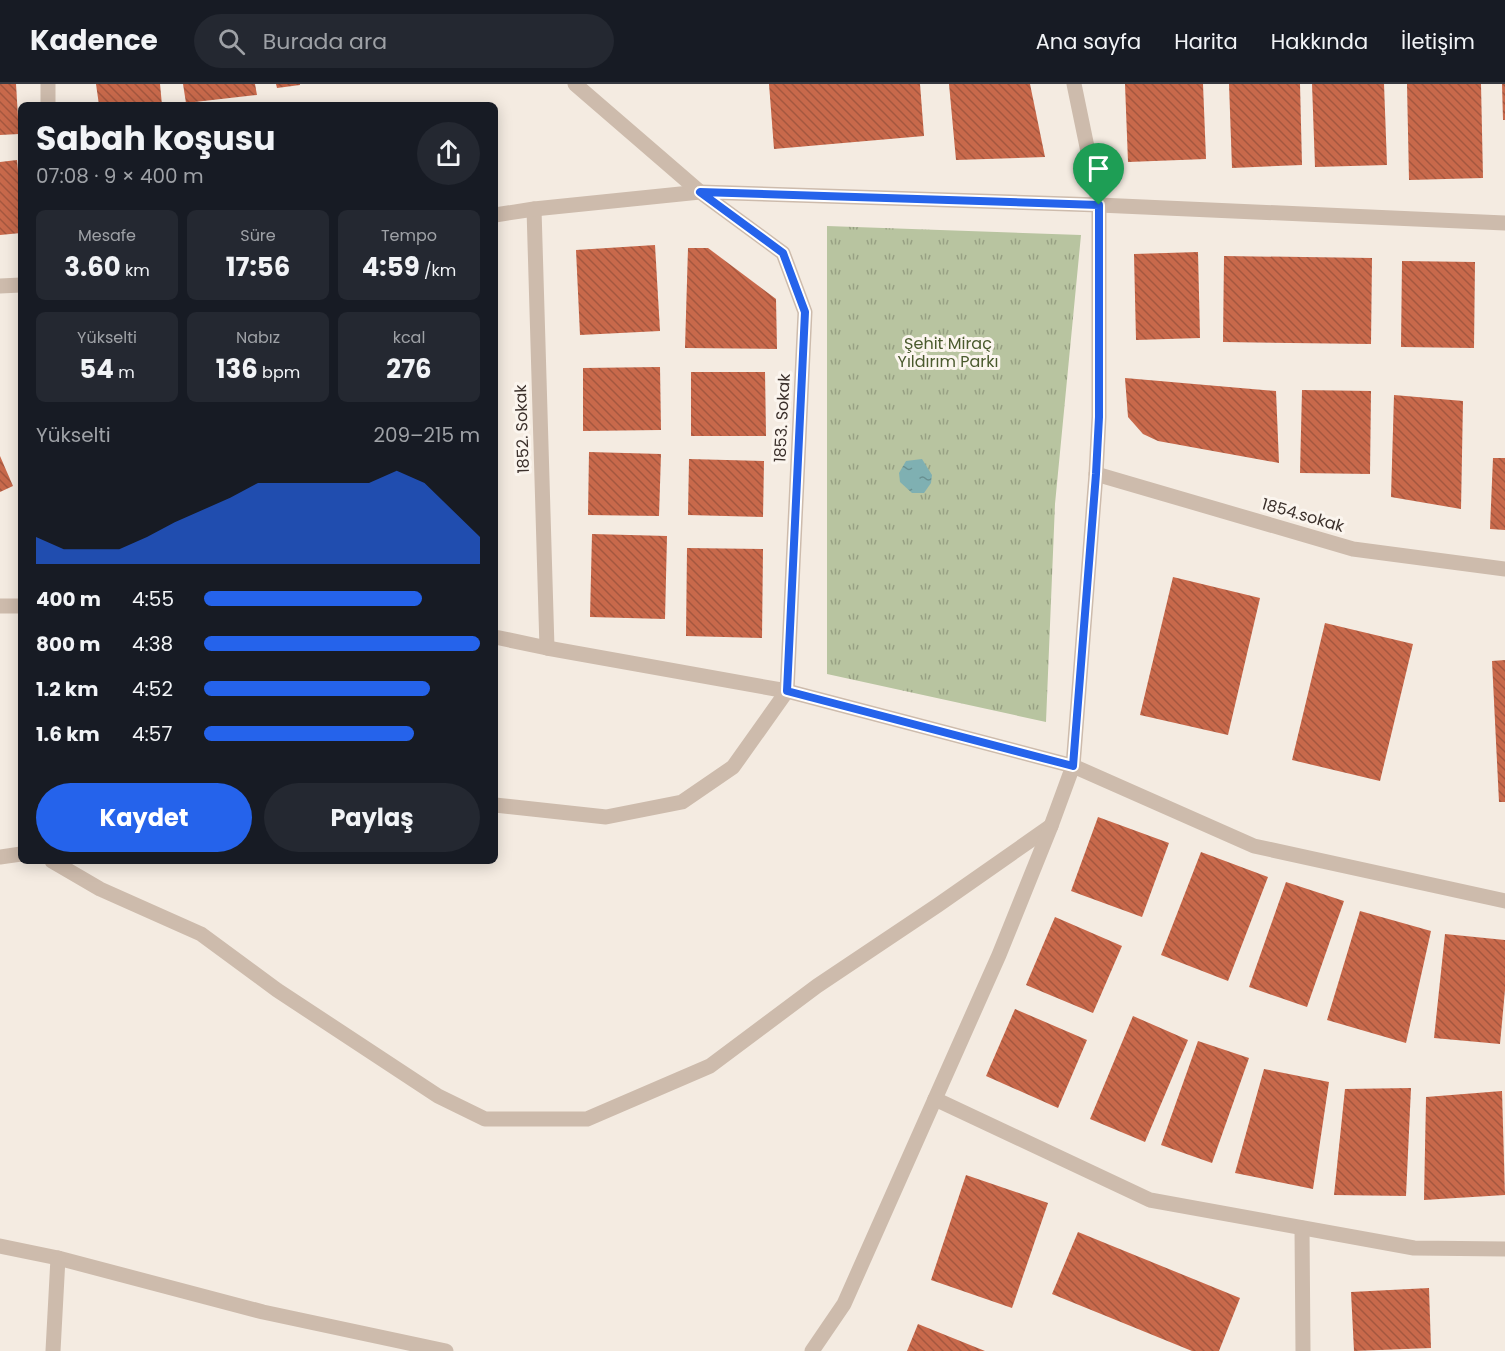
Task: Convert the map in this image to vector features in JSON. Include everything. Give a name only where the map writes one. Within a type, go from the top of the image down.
[{"type":"street","points":[[48,84],[48,102]]},
{"type":"street","name":"1853. Sokak","points":[[574,84],[700,192],[783,253],[805,312],[787,691]]},
{"type":"street","points":[[812,1351],[844,1304],[999,955],[1052,826],[1073,766],[1099,417],[1099,205],[1074,84]]},
{"type":"street","points":[[498,215],[700,192],[1099,205],[1505,223]]},
{"type":"street","name":"1852. Sokak","points":[[534,209],[547,648]]},
{"type":"street","points":[[0,286],[18,285]]},
{"type":"street","name":"1854.sokak","points":[[1096,474],[1353,549],[1505,569]]},
{"type":"street","points":[[0,606],[18,606]]},
{"type":"street","points":[[498,638],[787,691],[1073,766],[1254,846],[1505,902]]},
{"type":"street","points":[[498,805],[606,817],[682,802],[733,767],[787,691]]},
{"type":"street","points":[[57,864],[100,889],[201,934],[277,990],[438,1096],[485,1119],[587,1119],[710,1066],[817,986],[1052,826]]},
{"type":"street","points":[[0,857],[18,854]]},
{"type":"street","points":[[935,1100],[1150,1200],[1414,1248],[1505,1249]]},
{"type":"street","points":[[1302,1228],[1304,1351]]},
{"type":"street","points":[[0,1246],[58,1258],[263,1312],[446,1351]]},
{"type":"street","points":[[53,1351],[58,1258]]},
{"type":"green space","name":"Şehit Miraç Yıldırım Parkı","points":[[827,226],[1081,235],[1055,504],[1046,722],[827,674]]},
{"type":"water","points":[[922,459],[932,475],[931,483],[924,493],[912,493],[900,482],[899,473],[906,461]]},
{"type":"building","points":[[0,84],[16,84],[18,134],[0,135]]},
{"type":"building","points":[[96,84],[160,84],[162,102],[99,102]]},
{"type":"building","points":[[183,84],[255,84],[257,95],[195,102],[186,102]]},
{"type":"building","points":[[276,84],[300,84],[300,85],[277,88]]},
{"type":"building","points":[[769,84],[920,84],[924,136],[774,149]]},
{"type":"building","points":[[949,84],[1030,84],[1045,157],[956,160]]},
{"type":"building","points":[[1125,84],[1203,84],[1206,159],[1128,162]]},
{"type":"building","points":[[1229,84],[1300,84],[1302,165],[1232,168]]},
{"type":"building","points":[[1312,84],[1384,84],[1387,165],[1315,167]]},
{"type":"building","points":[[1407,84],[1481,84],[1483,178],[1409,180]]},
{"type":"building","points":[[1502,84],[1505,84],[1505,120],[1503,120]]},
{"type":"building","points":[[17,160],[18,233],[0,235],[0,162]]},
{"type":"building","points":[[655,245],[660,331],[580,335],[576,250]]},
{"type":"building","points":[[688,248],[708,248],[776,299],[777,349],[685,348]]},
{"type":"building","points":[[1198,252],[1200,338],[1136,340],[1134,254]]},
{"type":"building","points":[[1224,256],[1372,258],[1371,344],[1223,342]]},
{"type":"building","points":[[1402,261],[1475,262],[1474,348],[1401,347]]},
{"type":"building","points":[[660,367],[661,430],[583,431],[583,368]]},
{"type":"building","points":[[691,372],[765,372],[766,436],[691,436]]},
{"type":"building","points":[[1125,378],[1276,391],[1279,463],[1158,441],[1143,434],[1128,417]]},
{"type":"building","points":[[1302,390],[1371,391],[1370,474],[1300,473]]},
{"type":"building","points":[[1394,395],[1463,401],[1461,509],[1391,497]]},
{"type":"building","points":[[589,452],[661,454],[659,516],[588,515]]},
{"type":"building","points":[[0,456],[13,486],[0,492]]},
{"type":"building","points":[[1493,458],[1505,458],[1505,530],[1490,529]]},
{"type":"building","points":[[689,459],[764,461],[763,517],[688,515]]},
{"type":"building","points":[[592,534],[667,536],[665,619],[590,617]]},
{"type":"building","points":[[687,548],[763,549],[762,638],[686,636]]},
{"type":"building","points":[[1173,577],[1260,598],[1228,735],[1140,715]]},
{"type":"building","points":[[1325,623],[1413,644],[1380,781],[1292,760]]},
{"type":"building","points":[[1505,660],[1505,802],[1499,802],[1492,661]]},
{"type":"building","points":[[1098,817],[1169,843],[1142,917],[1071,891]]},
{"type":"building","points":[[1201,852],[1268,877],[1228,981],[1161,955]]},
{"type":"building","points":[[1286,882],[1344,901],[1307,1007],[1249,987]]},
{"type":"building","points":[[1360,911],[1431,931],[1406,1043],[1327,1020]]},
{"type":"building","points":[[1055,917],[1122,946],[1093,1013],[1026,985]]},
{"type":"building","points":[[1445,934],[1505,940],[1505,990],[1500,1044],[1434,1038]]},
{"type":"building","points":[[1015,1009],[1087,1040],[1058,1108],[986,1076]]},
{"type":"building","points":[[1133,1016],[1188,1040],[1145,1142],[1090,1119]]},
{"type":"building","points":[[1198,1041],[1249,1058],[1212,1163],[1161,1145]]},
{"type":"building","points":[[1264,1069],[1329,1082],[1313,1189],[1235,1173]]},
{"type":"building","points":[[1411,1088],[1406,1196],[1334,1195],[1345,1089]]},
{"type":"building","points":[[1502,1091],[1505,1195],[1424,1200],[1426,1097]]},
{"type":"building","points":[[966,1175],[1048,1203],[1012,1308],[931,1280]]},
{"type":"building","points":[[1078,1232],[1240,1298],[1219,1351],[1192,1351],[1052,1294]]},
{"type":"building","points":[[1429,1288],[1431,1348],[1354,1351],[1351,1292]]},
{"type":"building","points":[[918,1324],[985,1351],[907,1351]]},
{"type":"route","points":[[700,192],[1099,205],[1099,417],[1073,766],[787,691],[805,312],[783,253],[700,192]]}]
